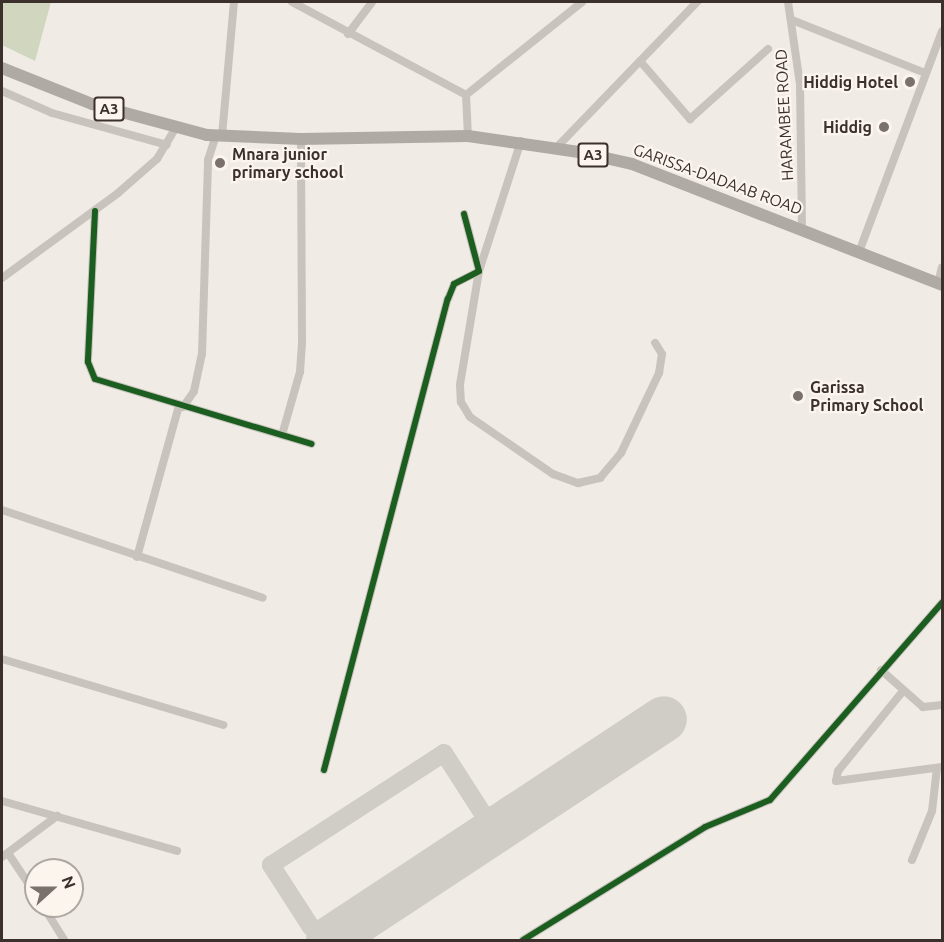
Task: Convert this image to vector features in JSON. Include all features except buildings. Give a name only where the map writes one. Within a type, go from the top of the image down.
[{"type":"highway","name":"A3","points":[[2,68],[92,104],[175,129],[219,136]]},
{"type":"highway","name":"GARISSA-DADAAB ROAD","points":[[219,136],[301,139],[468,136],[557,147],[632,164],[802,227],[940,284]]},
{"type":"street","points":[[138,557],[181,407],[194,391],[202,354],[208,160],[219,136],[234,2]]},
{"type":"street","points":[[292,2],[348,34],[466,95]]},
{"type":"street","points":[[348,34],[372,2]]},
{"type":"street","points":[[466,95],[582,2]]},
{"type":"street","points":[[557,147],[697,2]]},
{"type":"street","name":"HARAMBEE ROAD","points":[[788,2],[800,84],[802,227]]},
{"type":"street","points":[[792,20],[925,73]]},
{"type":"street","points":[[859,252],[942,31]]},
{"type":"street","points":[[640,61],[690,119],[768,49]]},
{"type":"street","points":[[2,91],[52,113],[167,145]]},
{"type":"street","points":[[466,95],[468,136]]},
{"type":"street","points":[[2,278],[95,211],[167,145],[175,129]]},
{"type":"street","points":[[282,435],[300,372],[303,341],[301,139]]},
{"type":"street","points":[[521,141],[479,271],[461,402],[470,417],[504,444],[554,474],[578,483],[600,478],[621,453],[659,373],[662,354],[655,343]]},
{"type":"street","points":[[95,211],[90,372],[103,385],[311,444]]},
{"type":"street","points":[[464,214],[479,271]]},
{"type":"street","points":[[940,284],[942,267]]},
{"type":"street","points":[[324,770],[448,299],[454,284],[479,271]]},
{"type":"street","points":[[2,510],[263,598]]},
{"type":"street","points":[[523,940],[705,827],[770,800],[881,670],[942,603]]},
{"type":"street","points":[[2,659],[223,725]]},
{"type":"street","points":[[881,670],[923,707],[942,705]]},
{"type":"street","points":[[903,691],[838,771],[836,781],[940,767],[932,811],[912,860]]},
{"type":"street","points":[[2,801],[177,851]]},
{"type":"street","points":[[24,880],[5,855],[57,816]]},
{"type":"street","points":[[50,918],[64,940]]},
{"type":"green space","points":[[2,2],[51,2],[35,61],[2,45]]},
{"type":"taxiway","points":[[325,932],[311,927],[271,865],[444,753],[483,814],[498,818]]},
{"type":"runway","points":[[329,940],[664,719]]},
{"type":"cycle path","points":[[95,211],[88,362],[95,379],[311,444]]},
{"type":"cycle path","points":[[324,770],[448,299],[454,284],[479,271],[464,214]]},
{"type":"cycle path","points":[[523,940],[705,827],[770,800],[942,603]]},
{"type":"place","name":"Hiddig Hotel","points":[[910,82]]},
{"type":"place","name":"Hiddig","points":[[884,127]]},
{"type":"place","name":"Mnara junior primary school","points":[[220,163]]},
{"type":"place","name":"Garissa Primary School","points":[[798,396]]}]
